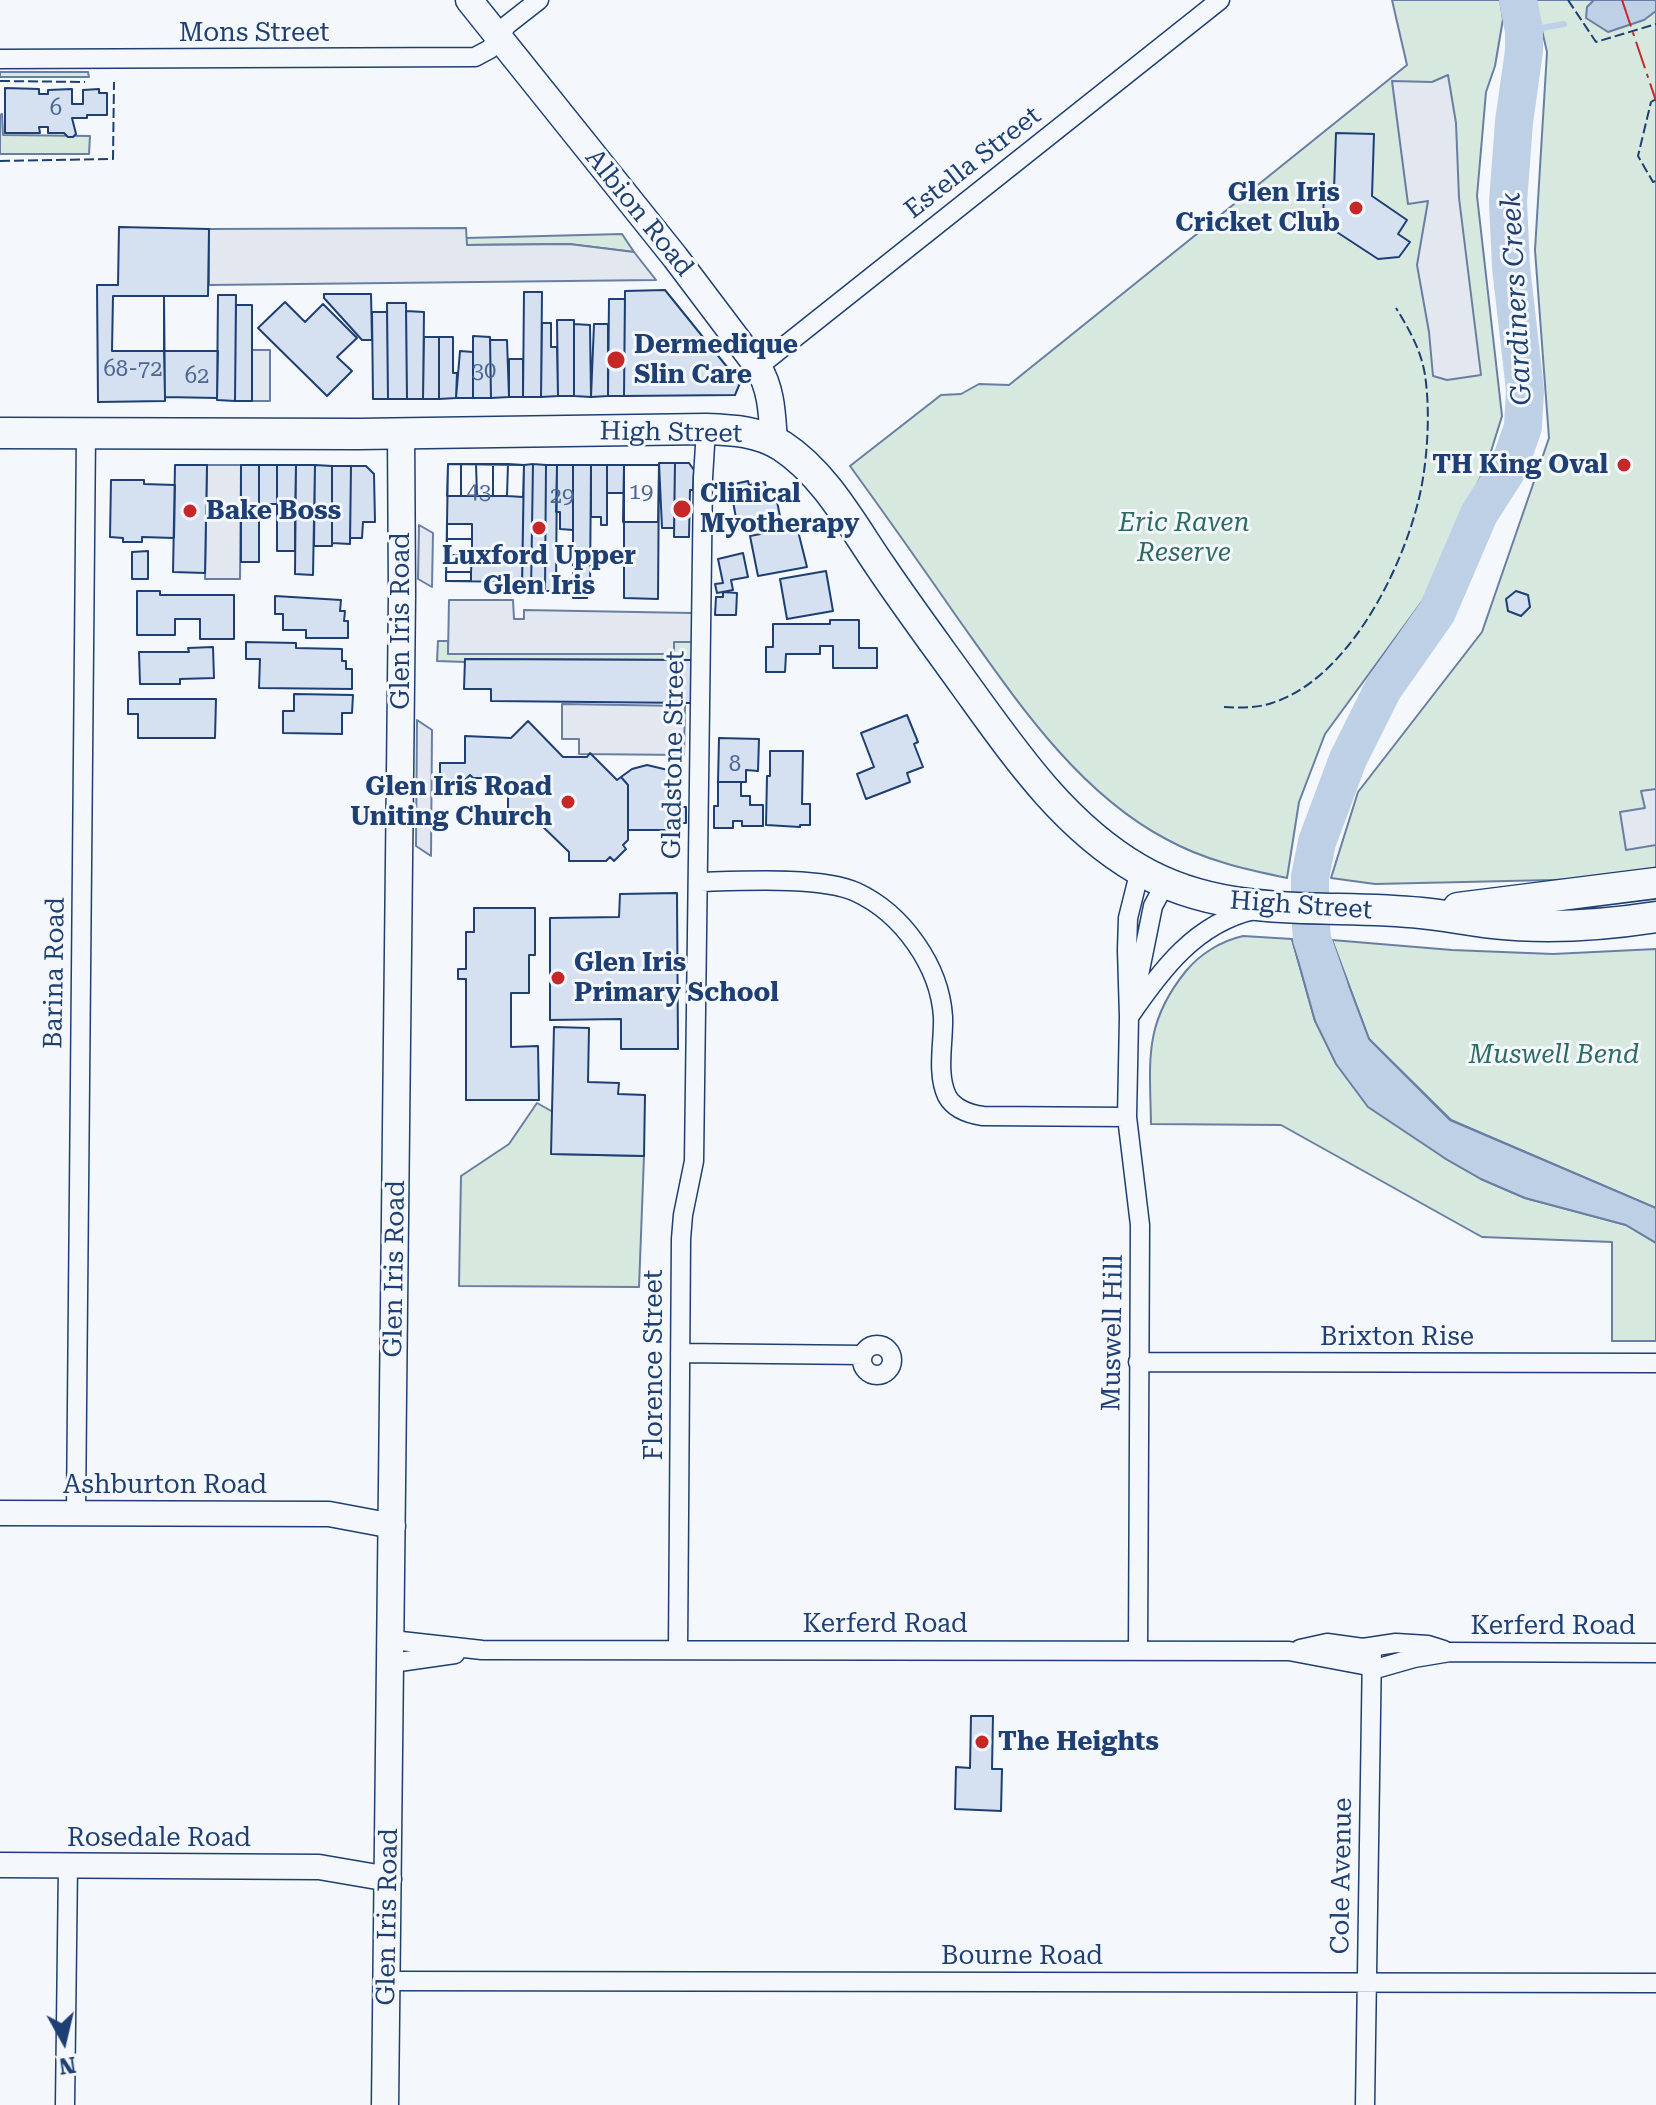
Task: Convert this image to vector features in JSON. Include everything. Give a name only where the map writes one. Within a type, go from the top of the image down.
[{"type":"main road","name":"Albion Road","points":[[469,0],[675,257],[758,367],[770,395],[774,442]]},
{"type":"main road","name":"High Street","points":[[0,433],[706,429],[748,432],[774,442],[808,468],[830,494],[1044,791],[1084,830],[1153,876],[1215,899],[1275,908],[1420,912],[1656,883]]},
{"type":"main road","name":"Glen Iris Road","points":[[385,2105],[392,1652],[401,433]]},
{"type":"main road","name":"High Street","points":[[1420,912],[1495,924],[1528,925],[1656,917]]},
{"type":"street","name":"Mons Street","points":[[0,59],[465,58],[490,49],[507,25],[539,0]]},
{"type":"street","name":"Estella Street","points":[[758,367],[1220,0]]},
{"type":"street","name":"Gladstone Street","points":[[695,1082],[706,429]]},
{"type":"street","name":"Barina Road","points":[[76,1513],[86,433]]},
{"type":"street","name":"Muswell Hill","points":[[1129,1017],[1153,906],[1153,876]]},
{"type":"street","name":"Muswell Hill","points":[[1138,1651],[1140,1225],[1127,1117],[1128,918],[1153,876]]},
{"type":"street","points":[[698,882],[822,883],[856,892],[889,914],[915,943],[933,976],[943,1017],[945,1087],[951,1100],[964,1112],[983,1116],[1127,1117]]},
{"type":"street","points":[[1129,1017],[1165,965],[1184,947],[1227,919],[1275,908]]},
{"type":"street","name":"Florence Street","points":[[678,1650],[681,1239],[694,1161],[695,1082]]},
{"type":"street","points":[[680,1353],[863,1355]]},
{"type":"street","name":"Brixton Rise","points":[[1138,1362],[1656,1363]]},
{"type":"street","name":"Ashburton Road","points":[[0,1513],[393,1514]]},
{"type":"street","name":"Kerferd Road","points":[[1289,1651],[1327,1643],[1372,1648],[1414,1643],[1450,1652]]},
{"type":"street","name":"Cole Avenue","points":[[1365,2105],[1372,1648]]},
{"type":"street","name":"Kerferd Road","points":[[392,1652],[1289,1651],[1372,1667],[1450,1652],[1656,1653]]},
{"type":"street","name":"Rosedale Road","points":[[0,1865],[389,1867]]},
{"type":"street","points":[[65,2105],[68,1865]]},
{"type":"street","name":"Bourne Road","points":[[387,1981],[1656,1983]]},
{"type":"green space","name":"Eric Raven Reserve","points":[[1392,0],[1500,0],[1503,19],[1495,66],[1486,92],[1477,196],[1502,416],[1488,461],[1423,600],[1325,734],[1299,802],[1287,878],[1210,858],[1166,839],[1104,796],[1076,770],[1026,712],[850,466],[941,395],[961,394],[979,384],[1009,385],[1407,65]]},
{"type":"green space","points":[[1535,0],[1656,0],[1656,868],[1596,879],[1375,884],[1331,878],[1358,792],[1482,632],[1549,438],[1535,250],[1547,52]]},
{"type":"green space","points":[[0,72],[88,72],[89,77],[0,77]]},
{"type":"green space","points":[[2,114],[3,135],[90,136],[89,154],[0,154]]},
{"type":"green space","points":[[622,234],[634,252],[569,244],[466,245],[466,238]]},
{"type":"green space","points":[[438,641],[448,641],[448,654],[674,654],[674,642],[692,642],[692,660],[437,661]]},
{"type":"green space","points":[[1243,936],[1292,939],[1315,1021],[1410,1133],[1481,1179],[1525,1198],[1626,1225],[1656,1243],[1656,1341],[1612,1341],[1612,1242],[1482,1237],[1281,1125],[1151,1124],[1150,1062],[1162,1008],[1172,990],[1198,959],[1219,945]]},
{"type":"green space","name":"Muswell Bend","points":[[1332,940],[1553,954],[1656,949],[1656,1208],[1451,1120],[1369,1039]]},
{"type":"green space","points":[[537,1103],[553,1112],[552,1154],[644,1156],[639,1287],[459,1286],[461,1176],[509,1144]]},
{"type":"shaded area","points":[[1448,75],[1456,123],[1459,198],[1481,375],[1447,380],[1433,376],[1417,265],[1428,201],[1408,204],[1392,81],[1432,82]]},
{"type":"shaded area","points":[[466,228],[467,245],[569,244],[634,252],[656,280],[209,285],[209,229]]},
{"type":"shaded area","points":[[252,350],[270,350],[270,401],[252,401]]},
{"type":"shaded area","points":[[207,465],[241,465],[240,579],[205,579]]},
{"type":"shaded area","points":[[419,525],[433,533],[432,587],[418,579]]},
{"type":"shaded area","points":[[449,600],[513,600],[514,619],[524,619],[524,610],[692,613],[692,642],[674,642],[674,654],[448,654]]},
{"type":"shaded area","points":[[562,704],[685,706],[684,755],[579,754],[579,739],[562,739]]},
{"type":"shaded area","points":[[417,720],[432,730],[431,856],[416,846]]},
{"type":"shaded area","points":[[1656,789],[1656,845],[1626,850],[1620,812],[1645,808],[1641,791]]},
{"type":"water","points":[[1594,0],[1656,0],[1656,11],[1644,20],[1608,32],[1586,18],[1587,7]]},
{"type":"water","points":[[1292,939],[1332,940],[1369,1039],[1450,1120],[1656,1208],[1656,1243],[1626,1225],[1525,1198],[1481,1179],[1368,1107],[1336,1064],[1315,1021]]},
{"type":"building","points":[[5,88],[39,89],[39,94],[48,94],[48,90],[72,89],[72,104],[83,104],[83,90],[99,89],[99,93],[107,93],[107,115],[72,118],[76,134],[73,137],[64,133],[48,133],[48,127],[39,127],[40,133],[5,133]]},
{"type":"building","name":"Glen Iris Cricket Club","points":[[1336,133],[1374,134],[1372,196],[1407,220],[1398,234],[1410,242],[1399,257],[1378,259],[1323,223],[1324,190],[1334,190]]},
{"type":"building","points":[[119,227],[209,229],[208,296],[164,296],[165,401],[98,402],[97,285],[118,285]]},
{"type":"building","points":[[665,290],[740,383],[735,395],[624,396],[625,291]]},
{"type":"building","points":[[524,292],[542,292],[541,397],[523,397]]},
{"type":"building","points":[[324,294],[371,294],[372,340],[362,340],[324,298]]},
{"type":"building","points":[[218,295],[236,295],[235,401],[217,400]]},
{"type":"building","points":[[113,296],[164,296],[164,351],[112,351]]},
{"type":"building","name":"Dermedique Slin Care","points":[[609,299],[625,299],[624,396],[608,396]]},
{"type":"building","points":[[285,302],[305,322],[323,304],[357,338],[337,357],[352,371],[327,396],[258,328]]},
{"type":"building","points":[[387,303],[406,303],[407,399],[388,399]]},
{"type":"building","points":[[236,305],[252,305],[252,401],[235,401]]},
{"type":"building","points":[[406,311],[424,312],[423,399],[407,399]]},
{"type":"building","points":[[372,312],[387,312],[388,399],[373,399]]},
{"type":"building","points":[[557,320],[574,320],[574,396],[558,396]]},
{"type":"building","points":[[542,323],[551,323],[551,347],[557,347],[558,396],[541,397]]},
{"type":"building","points":[[574,324],[590,325],[591,397],[574,396]]},
{"type":"building","points":[[594,324],[608,324],[608,396],[591,397]]},
{"type":"building","points":[[473,336],[490,337],[491,398],[473,398]]},
{"type":"building","points":[[424,337],[439,337],[439,399],[423,399]]},
{"type":"building","points":[[439,337],[453,337],[456,398],[439,399]]},
{"type":"building","points":[[490,340],[507,340],[509,397],[491,398]]},
{"type":"building","points":[[164,351],[218,351],[217,398],[165,397]]},
{"type":"building","points":[[460,351],[473,352],[473,398],[456,398]]},
{"type":"building","points":[[509,359],[523,359],[523,397],[509,397]]},
{"type":"building","points":[[659,463],[675,463],[674,528],[662,528]]},
{"type":"building","name":"Clinical Myotherapy","points":[[675,463],[689,463],[694,470],[693,490],[690,490],[689,537],[674,537]]},
{"type":"building","points":[[448,464],[524,465],[522,582],[446,581]]},
{"type":"building","points":[[448,464],[461,464],[461,496],[447,496]]},
{"type":"building","points":[[461,464],[476,464],[477,496],[461,496]]},
{"type":"building","points":[[476,464],[493,464],[493,496],[477,496]]},
{"type":"building","points":[[493,464],[508,464],[507,496],[493,496]]},
{"type":"building","points":[[508,464],[524,465],[523,497],[507,496]]},
{"type":"building","name":"Luxford Upper Glen Iris","points":[[533,464],[546,465],[545,591],[531,591]]},
{"type":"building","points":[[533,464],[531,591],[522,591],[524,465]]},
{"type":"building","name":"Bake Boss","points":[[175,465],[207,465],[205,573],[173,572]]},
{"type":"building","points":[[241,465],[259,465],[259,562],[241,562]]},
{"type":"building","points":[[259,465],[277,465],[277,504],[259,504]]},
{"type":"building","points":[[277,465],[296,465],[295,516],[277,515]]},
{"type":"building","points":[[296,465],[315,465],[313,575],[295,574]]},
{"type":"building","points":[[315,465],[332,466],[332,546],[314,546]]},
{"type":"building","points":[[546,465],[557,465],[556,591],[545,591]]},
{"type":"building","points":[[557,465],[573,465],[573,530],[560,529],[560,512],[556,512]]},
{"type":"building","points":[[573,465],[591,465],[590,589],[587,589],[587,598],[573,598]]},
{"type":"building","points":[[591,465],[607,465],[607,525],[601,525],[601,517],[591,517]]},
{"type":"building","points":[[607,465],[624,465],[624,493],[607,493]]},
{"type":"building","points":[[624,465],[659,465],[658,599],[624,598]]},
{"type":"building","points":[[624,465],[659,465],[658,522],[623,522]]},
{"type":"building","points":[[332,466],[351,466],[350,544],[332,543]]},
{"type":"building","points":[[351,466],[366,466],[374,474],[375,522],[363,522],[362,538],[350,538]]},
{"type":"building","points":[[111,480],[144,480],[144,484],[175,485],[174,538],[142,537],[142,542],[123,542],[123,538],[110,537]]},
{"type":"building","points":[[748,481],[749,485],[765,482],[766,488],[774,487],[781,521],[738,529],[730,485]]},
{"type":"building","points":[[277,515],[295,516],[295,551],[277,551]]},
{"type":"building","points":[[447,524],[472,524],[472,539],[447,539]]},
{"type":"building","points":[[797,527],[807,567],[758,576],[750,536]]},
{"type":"building","points":[[447,539],[472,539],[472,555],[447,555]]},
{"type":"building","points":[[148,551],[148,579],[132,579],[132,552]]},
{"type":"building","points":[[743,553],[748,577],[731,580],[733,590],[717,593],[715,584],[723,583],[718,559]]},
{"type":"building","points":[[447,555],[472,555],[471,572],[446,572]]},
{"type":"building","points":[[826,571],[833,611],[787,619],[780,579]]},
{"type":"building","points":[[446,572],[471,572],[471,581],[446,581]]},
{"type":"building","points":[[137,591],[160,591],[160,595],[234,595],[234,639],[200,639],[200,619],[175,619],[175,635],[137,635]]},
{"type":"building","points":[[1516,591],[1528,595],[1530,607],[1521,616],[1508,611],[1506,599]]},
{"type":"building","points":[[723,592],[737,593],[736,615],[715,615],[716,597],[723,597]]},
{"type":"building","points":[[275,596],[341,600],[340,611],[345,611],[344,621],[348,621],[348,638],[306,638],[306,630],[283,630],[283,614],[275,614]]},
{"type":"building","points":[[830,620],[859,620],[859,648],[877,648],[877,668],[833,668],[833,646],[820,646],[820,654],[786,654],[785,672],[766,672],[766,647],[773,647],[773,624],[830,624]]},
{"type":"building","points":[[246,642],[296,643],[296,648],[342,649],[346,669],[352,669],[352,689],[259,688],[260,659],[246,659]]},
{"type":"building","points":[[213,647],[214,678],[180,679],[180,684],[140,684],[139,652],[189,652],[188,648]]},
{"type":"building","points":[[465,659],[692,660],[691,703],[491,701],[491,689],[464,689]]},
{"type":"building","points":[[294,694],[353,695],[352,713],[342,713],[342,734],[283,733],[283,711],[294,711]]},
{"type":"building","points":[[128,699],[216,699],[215,738],[138,738],[138,714],[128,714]]},
{"type":"building","points":[[907,715],[918,742],[914,744],[923,767],[907,773],[910,782],[866,799],[857,774],[874,767],[861,733]]},
{"type":"building","name":"Glen Iris Road Uniting Church","points":[[528,721],[563,757],[587,757],[590,753],[617,780],[621,777],[628,785],[628,840],[623,845],[626,849],[614,861],[610,857],[606,861],[569,861],[569,852],[539,823],[517,822],[508,813],[508,791],[504,791],[495,778],[473,778],[470,775],[466,779],[440,779],[440,763],[465,763],[465,736],[511,738]]},
{"type":"building","points":[[719,738],[759,739],[758,771],[746,770],[746,782],[718,782]]},
{"type":"building","points":[[770,751],[803,751],[802,804],[810,804],[810,825],[766,825]]},
{"type":"building","points":[[647,765],[668,770],[668,792],[672,792],[673,807],[686,807],[686,823],[672,823],[672,830],[628,830],[628,785],[621,777],[632,769]]},
{"type":"building","points":[[718,782],[741,782],[741,796],[750,796],[750,805],[763,805],[763,826],[742,826],[742,821],[733,821],[733,828],[714,828]]},
{"type":"building","points":[[677,893],[678,1049],[621,1049],[621,1019],[550,1020],[550,918],[619,917],[620,894]]},
{"type":"building","points":[[474,908],[535,908],[535,955],[529,955],[529,993],[511,993],[511,1047],[538,1046],[539,1100],[466,1100],[466,979],[458,979],[458,969],[466,969],[466,932],[474,932]]},
{"type":"building","points":[[554,1027],[589,1028],[588,1082],[619,1083],[618,1094],[645,1095],[644,1156],[551,1154]]},
{"type":"building","name":"The Heights","points":[[971,1716],[993,1716],[992,1769],[1002,1769],[1001,1811],[955,1809],[956,1767],[970,1768]]},
{"type":"waterway","name":"Gardiners Creek","points":[[1329,988],[1312,939],[1310,877],[1317,842],[1348,759],[1383,689],[1437,612],[1479,514],[1509,467],[1523,427],[1525,390],[1511,267],[1508,202],[1514,122],[1524,51],[1518,0]]},
{"type":"waterway","points":[[1524,31],[1564,24]]},
{"type":"fence","points":[[1568,0],[1596,42],[1656,24]]},
{"type":"fence","points":[[0,81],[85,82]]},
{"type":"fence","points":[[0,161],[113,159],[114,82]]},
{"type":"fence","points":[[1656,99],[1651,102],[1638,156],[1653,182],[1656,181]]},
{"type":"fence","points":[[1224,707],[1272,703],[1301,690],[1327,669],[1371,613],[1404,547],[1422,484],[1427,444],[1427,402],[1421,357],[1396,308]]},
{"type":"power","points":[[1622,0],[1656,101]]},
{"type":"place","name":"Glen Iris Cricket Club","points":[[1356,208]]},
{"type":"place","name":"Dermedique Slin Care","points":[[616,360]]},
{"type":"place","name":"TH King Oval","points":[[1624,465]]},
{"type":"place","name":"Clinical Myotherapy","points":[[682,509]]},
{"type":"place","name":"Bake Boss","points":[[190,511]]},
{"type":"place","name":"Luxford Upper Glen Iris","points":[[539,528]]},
{"type":"place","name":"Glen Iris Road Uniting Church","points":[[568,802]]},
{"type":"place","name":"Glen Iris Primary School","points":[[558,978]]},
{"type":"place","name":"The Heights","points":[[982,1742]]}]
